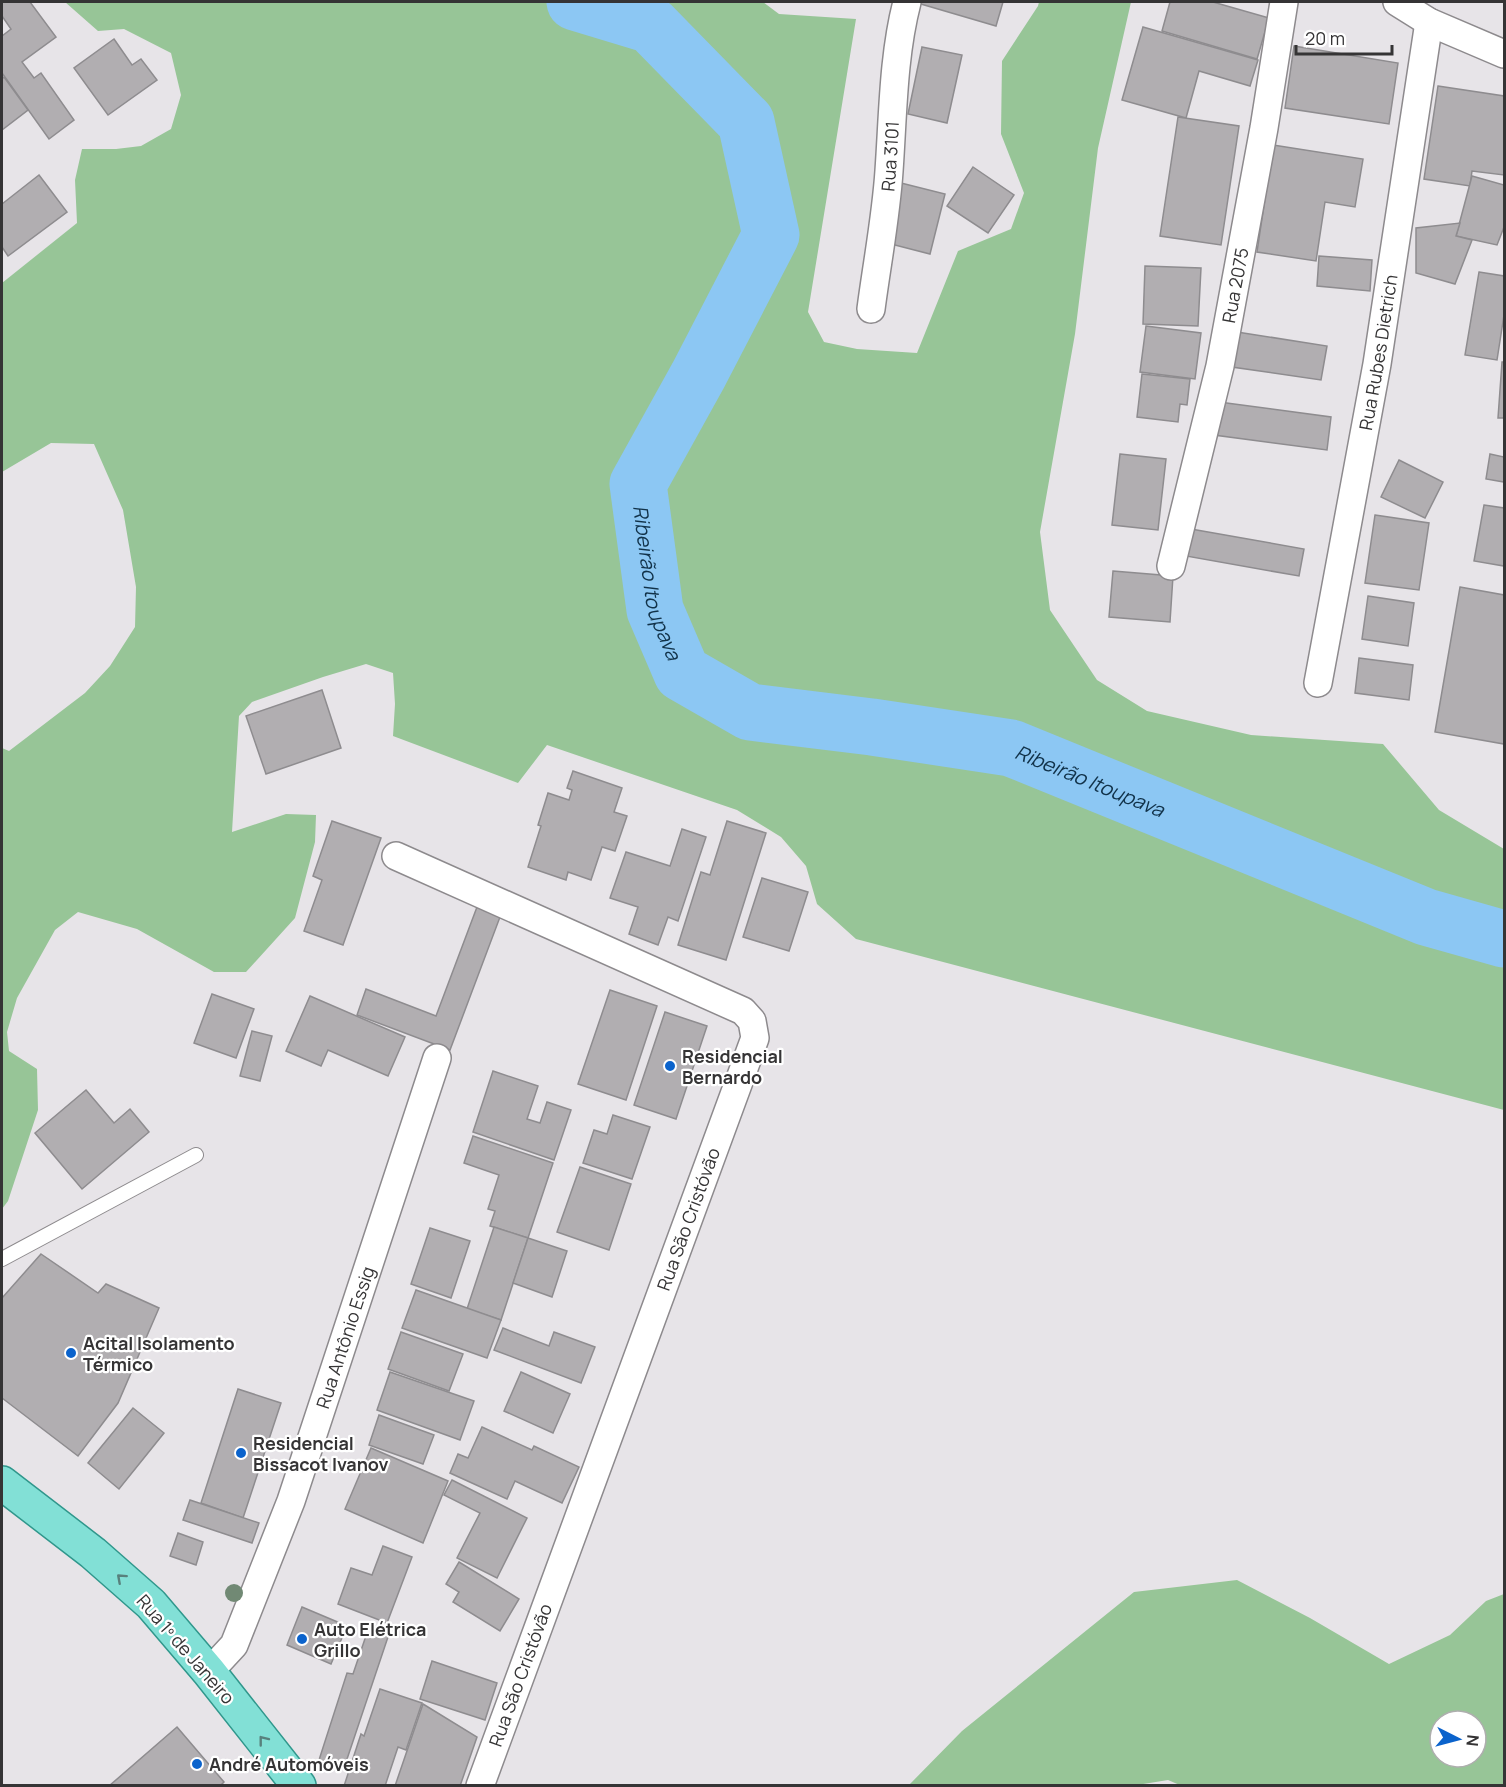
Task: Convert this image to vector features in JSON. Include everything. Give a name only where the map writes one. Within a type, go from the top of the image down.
[{"type":"main road","name":"Rua 1º de Janeiro","points":[[2,1483],[93,1553],[151,1604],[209,1672],[299,1785]]},
{"type":"street","name":"Rua 3101","points":[[871,309],[889,174],[901,23],[907,2]]},
{"type":"street","name":"Rua 2075","points":[[1170,566],[1220,366],[1264,128],[1284,2]]},
{"type":"street","points":[[1397,2],[1429,22],[1504,54]]},
{"type":"street","name":"Rua Rubes Dietrich","points":[[1318,683],[1377,364],[1429,22]]},
{"type":"street","name":"Rua São Cristóvão","points":[[396,856],[743,1011],[752,1021],[755,1038],[480,1785]]},
{"type":"street","name":"Rua Antônio Essig","points":[[209,1672],[234,1645],[291,1501],[436,1058]]},
{"type":"lane","points":[[2,1259],[196,1155]]},
{"type":"green space","points":[[65,2],[763,2],[779,14],[856,19],[808,312],[824,342],[857,349],[917,353],[958,251],[1011,229],[1024,193],[1001,134],[1002,61],[1039,2],[1131,2],[1098,148],[1075,334],[1040,532],[1050,610],[1097,680],[1147,711],[1251,735],[1383,744],[1439,810],[1504,849],[1504,1110],[856,939],[817,904],[806,866],[781,837],[737,810],[547,745],[518,783],[393,736],[395,704],[393,673],[366,664],[252,702],[239,716],[232,832],[286,814],[316,815],[315,842],[295,918],[246,972],[214,972],[137,929],[78,912],[55,930],[17,998],[7,1032],[9,1051],[37,1069],[38,1110],[8,1201],[2,1209],[2,748],[9,751],[85,693],[110,666],[135,627],[136,587],[123,510],[94,444],[51,443],[2,472],[2,283],[77,223],[75,180],[82,149],[141,146],[171,129],[181,95],[171,53],[124,29],[98,31]]},
{"type":"green space","points":[[1237,1580],[1310,1618],[1389,1664],[1450,1635],[1486,1601],[1504,1594],[1504,1785],[1182,1786],[1168,1780],[1131,1786],[909,1785],[962,1731],[1134,1592]]},
{"type":"building","points":[[2,2],[30,2],[56,37],[22,62],[34,78],[41,73],[74,120],[49,139],[2,73],[2,36],[11,29],[2,16]]},
{"type":"building","points":[[914,2],[1003,2],[996,26]]},
{"type":"building","points":[[1170,2],[1213,2],[1269,18],[1257,59],[1162,31]]},
{"type":"building","points":[[1143,27],[1258,60],[1250,86],[1199,71],[1186,118],[1122,100]]},
{"type":"building","points":[[114,39],[132,65],[141,59],[157,80],[108,115],[74,68]]},
{"type":"building","points":[[1294,46],[1398,63],[1389,124],[1285,108]]},
{"type":"building","points":[[922,47],[962,55],[947,123],[908,114]]},
{"type":"building","points":[[4,77],[28,110],[2,130],[2,79]]},
{"type":"building","points":[[1438,86],[1504,96],[1504,175],[1472,171],[1470,186],[1424,179]]},
{"type":"building","points":[[1178,117],[1239,126],[1221,245],[1160,236]]},
{"type":"building","points":[[1273,145],[1363,159],[1355,207],[1325,202],[1316,261],[1257,252]]},
{"type":"building","points":[[973,167],[1014,195],[988,233],[947,206]]},
{"type":"building","points":[[39,175],[67,212],[8,256],[2,247],[2,204]]},
{"type":"building","points":[[1472,176],[1504,185],[1504,227],[1497,245],[1456,236]]},
{"type":"building","points":[[901,183],[945,194],[930,254],[887,243]]},
{"type":"building","points":[[1460,223],[1456,236],[1472,240],[1455,284],[1416,273],[1416,228]]},
{"type":"building","points":[[1319,256],[1372,260],[1370,291],[1317,286]]},
{"type":"building","points":[[1145,266],[1201,268],[1198,326],[1143,324]]},
{"type":"building","points":[[1479,272],[1504,276],[1504,315],[1497,360],[1465,355]]},
{"type":"building","points":[[1146,326],[1201,333],[1195,379],[1140,372]]},
{"type":"building","points":[[1237,332],[1327,346],[1321,380],[1232,367]]},
{"type":"building","points":[[1502,362],[1504,362],[1504,418],[1498,418]]},
{"type":"building","points":[[1142,374],[1190,379],[1187,405],[1180,404],[1178,422],[1137,417]]},
{"type":"building","points":[[1219,402],[1331,417],[1327,450],[1214,435]]},
{"type":"building","points":[[1120,454],[1166,459],[1158,530],[1112,525]]},
{"type":"building","points":[[1490,454],[1504,457],[1504,482],[1486,479]]},
{"type":"building","points":[[1399,460],[1443,482],[1425,518],[1381,497]]},
{"type":"building","points":[[1484,505],[1504,508],[1504,566],[1474,561]]},
{"type":"building","points":[[1375,515],[1429,523],[1419,590],[1365,583]]},
{"type":"building","points":[[1191,529],[1304,549],[1299,576],[1186,556]]},
{"type":"building","points":[[1113,571],[1173,576],[1170,622],[1109,617]]},
{"type":"building","points":[[1460,587],[1504,595],[1504,744],[1435,732]]},
{"type":"building","points":[[1368,596],[1414,603],[1408,646],[1362,639]]},
{"type":"building","points":[[1359,658],[1413,665],[1409,700],[1355,693]]},
{"type":"building","points":[[322,690],[341,748],[266,774],[246,716]]},
{"type":"building","points":[[573,771],[622,788],[614,812],[627,816],[615,851],[602,847],[591,880],[568,872],[566,880],[528,867],[541,826],[538,825],[548,793],[569,800],[572,790],[567,788]]},
{"type":"building","points":[[332,821],[381,838],[343,945],[304,931],[322,880],[313,876]]},
{"type":"building","points":[[727,821],[766,833],[726,960],[678,945],[701,872],[710,875]]},
{"type":"building","points":[[682,829],[706,837],[678,921],[668,917],[658,945],[629,934],[638,907],[610,898],[626,852],[670,866]]},
{"type":"building","points":[[762,878],[808,892],[789,951],[743,937]]},
{"type":"building","points":[[477,907],[500,917],[450,1050],[357,1015],[366,989],[436,1016]]},
{"type":"building","points":[[610,990],[657,1006],[626,1100],[578,1084]]},
{"type":"building","points":[[212,994],[254,1009],[236,1058],[194,1043]]},
{"type":"building","points":[[310,996],[405,1037],[388,1076],[328,1050],[321,1066],[286,1051]]},
{"type":"building","name":"Residencial Bernardo","points":[[665,1012],[707,1026],[676,1119],[634,1105]]},
{"type":"building","points":[[252,1031],[272,1036],[260,1081],[240,1076]]},
{"type":"building","points":[[493,1071],[538,1086],[527,1119],[540,1123],[547,1102],[571,1110],[554,1160],[473,1132]]},
{"type":"building","points":[[86,1090],[114,1123],[130,1109],[149,1132],[82,1189],[35,1133]]},
{"type":"building","points":[[613,1115],[650,1127],[632,1179],[583,1163],[594,1130],[607,1134]]},
{"type":"building","points":[[473,1136],[553,1163],[528,1238],[490,1226],[495,1211],[488,1209],[499,1175],[464,1163]]},
{"type":"building","points":[[580,1167],[631,1184],[609,1250],[557,1232]]},
{"type":"building","points":[[494,1227],[528,1238],[501,1320],[467,1309]]},
{"type":"building","points":[[430,1228],[470,1241],[451,1298],[411,1284]]},
{"type":"building","points":[[528,1238],[567,1251],[552,1297],[513,1283]]},
{"type":"building","name":"Acital Isolamento Térmico","points":[[41,1254],[98,1293],[106,1284],[159,1308],[118,1403],[78,1456],[2,1398],[2,1298]]},
{"type":"building","points":[[416,1290],[501,1320],[487,1358],[402,1328]]},
{"type":"building","points":[[503,1328],[549,1346],[554,1332],[595,1347],[581,1383],[494,1350]]},
{"type":"building","points":[[401,1332],[463,1354],[449,1391],[388,1369]]},
{"type":"building","points":[[390,1372],[474,1401],[460,1440],[377,1410]]},
{"type":"building","points":[[521,1372],[570,1394],[553,1433],[504,1411]]},
{"type":"building","name":"Residencial Bissacot Ivanov","points":[[238,1389],[281,1403],[243,1518],[201,1503]]},
{"type":"building","points":[[133,1408],[164,1433],[119,1489],[88,1463]]},
{"type":"building","points":[[379,1415],[434,1435],[423,1464],[369,1445]]},
{"type":"building","points":[[482,1427],[532,1450],[534,1446],[579,1467],[562,1503],[515,1481],[507,1499],[450,1473],[458,1454],[468,1458]]},
{"type":"building","points":[[371,1448],[448,1481],[423,1543],[345,1509]]},
{"type":"building","points":[[452,1480],[527,1518],[497,1578],[457,1558],[480,1513],[444,1495]]},
{"type":"building","points":[[190,1500],[259,1523],[252,1543],[183,1520]]},
{"type":"building","points":[[178,1533],[203,1542],[196,1565],[170,1556]]},
{"type":"building","points":[[383,1546],[412,1557],[387,1623],[338,1604],[351,1568],[372,1575]]},
{"type":"building","points":[[459,1562],[519,1599],[500,1631],[453,1602],[459,1592],[446,1584]]},
{"type":"building","points":[[302,1607],[347,1626],[331,1664],[287,1645]]},
{"type":"building","points":[[370,1624],[390,1631],[344,1768],[319,1760],[347,1673],[353,1674]]},
{"type":"building","points":[[432,1661],[497,1683],[485,1720],[420,1699]]},
{"type":"building","points":[[380,1689],[422,1703],[406,1750],[398,1747],[385,1786],[344,1786],[361,1734],[364,1736]]},
{"type":"building","points":[[423,1704],[477,1737],[460,1786],[395,1786]]},
{"type":"building","points":[[177,1727],[224,1782],[220,1786],[109,1786]]},
{"type":"waterway","name":"Ribeirão Itoupava","points":[[575,2],[651,25],[746,122],[771,235],[699,374],[638,484],[655,610],[682,673],[750,712],[872,727],[1011,748],[1426,917],[1504,939]]},
{"type":"place","name":"Residencial Bernardo","points":[[670,1066]]},
{"type":"place","name":"Acital Isolamento Térmico","points":[[71,1353]]},
{"type":"place","name":"Residencial Bissacot Ivanov","points":[[241,1453]]},
{"type":"place","name":"Auto Elétrica Grillo","points":[[302,1639]]},
{"type":"place","name":"André Automóveis","points":[[197,1764]]}]
